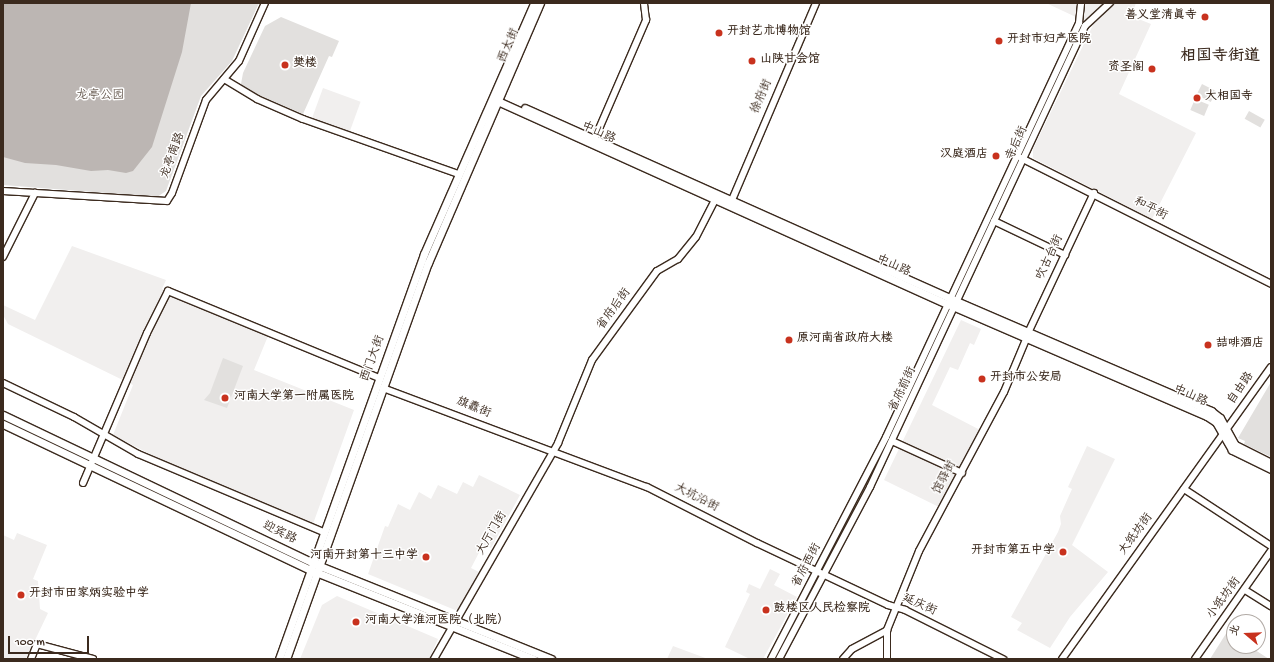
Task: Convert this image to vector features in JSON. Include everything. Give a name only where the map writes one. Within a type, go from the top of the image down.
[{"type":"main road","name":"西大街","points":[[496,98],[534,3]]},
{"type":"main road","name":"西大街","points":[[496,98],[540,3]]},
{"type":"main road","name":"中山路","points":[[496,98],[595,138],[952,303]]},
{"type":"main road","name":"中山路","points":[[496,98],[952,303],[1211,411],[1218,416],[1234,452],[1271,469]]},
{"type":"main road","name":"西门大街","points":[[317,564],[324,532],[424,254],[458,174],[496,98]]},
{"type":"main road","name":"西门大街","points":[[279,659],[314,572],[384,388],[442,228],[496,98]]},
{"type":"main road","name":"迎宾路","points":[[3,415],[91,462],[314,572],[551,659]]},
{"type":"main road","name":"迎宾路","points":[[3,424],[534,659]]},
{"type":"main road","name":"中山路","points":[[1224,432],[1235,445],[1271,463]]},
{"type":"main road","name":"西门大街","points":[[286,659],[314,572]]},
{"type":"street","name":"龙亭南路","points":[[35,193],[166,201],[172,193],[206,100],[242,55],[265,3]]},
{"type":"street","points":[[595,138],[646,20],[644,3]]},
{"type":"street","name":"徐府街","points":[[732,200],[816,3]]},
{"type":"street","name":"寺后街","points":[[952,303],[994,221],[1079,23],[1081,3]]},
{"type":"street","name":"寺后街","points":[[952,303],[1085,26],[1110,3]]},
{"type":"street","points":[[224,79],[257,99],[303,120],[458,174]]},
{"type":"street","name":"和平街","points":[[1021,157],[1271,284]]},
{"type":"street","points":[[3,191],[35,193],[3,257]]},
{"type":"street","name":"吹古台街","points":[[1028,335],[1094,193]]},
{"type":"street","name":"省府后街","points":[[553,451],[592,360],[657,272],[678,259],[696,237],[716,198]]},
{"type":"street","points":[[994,221],[1065,254]]},
{"type":"street","points":[[84,483],[91,462],[168,291],[379,378]]},
{"type":"street","name":"省府前街","points":[[870,487],[892,441],[952,303]]},
{"type":"street","name":"省府前街","points":[[863,484],[952,303]]},
{"type":"street","name":"馆驿街","points":[[887,630],[919,551],[1004,392],[1028,335]]},
{"type":"street","name":"自由路","points":[[1232,423],[1271,367]]},
{"type":"street","points":[[3,383],[74,417],[103,435],[184,475],[324,532]]},
{"type":"street","name":"旗纛街","points":[[384,388],[553,451]]},
{"type":"street","name":"大纸坊街","points":[[1062,659],[1224,432],[1232,423]]},
{"type":"street","points":[[892,441],[962,473]]},
{"type":"street","name":"大坑沿街","points":[[553,451],[647,487],[825,576]]},
{"type":"street","name":"大厅门街","points":[[434,659],[553,451]]},
{"type":"street","name":"省府西街","points":[[771,659],[863,484]]},
{"type":"street","name":"省府西街","points":[[779,659],[825,576],[870,487]]},
{"type":"street","points":[[1184,489],[1271,546]]},
{"type":"street","name":"小纸坊街","points":[[1194,659],[1245,590],[1271,551]]},
{"type":"street","name":"延庆街","points":[[825,576],[897,608],[1003,659]]},
{"type":"street","points":[[1245,590],[1271,606]]},
{"type":"street","points":[[843,659],[852,648],[887,630],[887,659]]},
{"type":"street","points":[[30,659],[37,644],[93,659]]},
{"type":"shaded area","name":"龙亭公园","points":[[3,3],[191,3],[182,52],[152,147],[133,171],[126,173],[108,170],[91,171],[56,165],[25,163],[3,157]]},
{"type":"shaded area","points":[[1046,3],[1136,3],[1131,16],[1151,24],[1119,94],[1196,133],[1152,219],[1033,158],[1033,149],[1093,25]]},
{"type":"shaded area","points":[[323,88],[361,102],[349,133],[312,119]]},
{"type":"shaded area","name":"河南大学第一附属医院","points":[[72,246],[166,280],[162,289],[268,336],[254,370],[354,410],[313,524],[183,471],[113,435],[133,385],[8,324],[3,315],[3,305],[35,320]]},
{"type":"shaded area","points":[[961,320],[981,329],[974,345],[970,343],[958,370],[950,367],[932,405],[982,431],[939,507],[884,480]]},
{"type":"shaded area","name":"开封市第五中学","points":[[1087,446],[1115,459],[1072,545],[1108,572],[1070,617],[1050,648],[1017,630],[1022,623],[1011,617],[1058,532],[1061,524],[1060,516],[1072,489],[1068,487]]},
{"type":"shaded area","name":"河南开封第十三中学","points":[[479,475],[520,495],[491,548],[483,545],[471,568],[479,572],[460,608],[455,610],[368,574],[385,526],[388,527],[398,504],[410,510],[419,492],[431,499],[438,485],[457,494],[463,482],[473,487]]},
{"type":"shaded area","name":"开封市田家炳实验中学","points":[[17,533],[47,545],[33,579],[38,581],[40,609],[48,613],[26,659],[3,659],[3,535],[14,540]]},
{"type":"shaded area","name":"鼓楼区人民检察院","points":[[770,569],[780,574],[774,585],[797,597],[763,659],[750,659],[725,647],[750,594],[746,592],[749,584],[760,589]]},
{"type":"shaded area","name":"河南大学淮河医院（北院）","points":[[337,596],[438,639],[429,659],[300,659],[322,605]]},
{"type":"shaded area","points":[[673,646],[708,659],[667,659]]},
{"type":"green space","name":"龙亭公园","points":[[3,3],[259,3],[232,61],[201,96],[166,191],[157,197],[3,185]]},
{"type":"green space","name":"樊楼","points":[[281,17],[339,41],[332,57],[329,56],[303,114],[245,89],[241,84],[243,73],[265,26]]},
{"type":"green space","points":[[1202,84],[1216,91],[1211,102],[1197,95]]},
{"type":"green space","points":[[1195,99],[1209,105],[1204,116],[1190,110]]},
{"type":"green space","points":[[1249,111],[1265,120],[1260,128],[1245,119]]},
{"type":"green space","points":[[223,358],[243,366],[227,408],[204,400],[210,393]]},
{"type":"green space","points":[[1271,382],[1271,457],[1244,444],[1245,441],[1238,438]]},
{"type":"green space","points":[[1226,634],[1226,654],[1261,654],[1269,659],[1210,659]]},
{"type":"place","name":"善义堂清真寺","points":[[1205,17]]},
{"type":"place","name":"开封艺术博物馆","points":[[719,33]]},
{"type":"place","name":"开封市妇产医院","points":[[999,41]]},
{"type":"place","name":"山陕甘会馆","points":[[752,61]]},
{"type":"place","name":"樊楼","points":[[285,65]]},
{"type":"place","name":"资圣阁","points":[[1152,69]]},
{"type":"place","name":"大相国寺","points":[[1197,98]]},
{"type":"place","name":"汉庭酒店","points":[[996,156]]},
{"type":"place","name":"原河南省政府大楼","points":[[789,340]]},
{"type":"place","name":"喆啡酒店","points":[[1208,345]]},
{"type":"place","name":"开封市公安局","points":[[982,379]]},
{"type":"place","name":"河南大学第一附属医院","points":[[225,398]]},
{"type":"place","name":"开封市第五中学","points":[[1063,552]]},
{"type":"place","name":"河南开封第十三中学","points":[[426,557]]},
{"type":"place","name":"开封市田家炳实验中学","points":[[21,595]]},
{"type":"place","name":"鼓楼区人民检察院","points":[[766,610]]},
{"type":"place","name":"河南大学淮河医院（北院）","points":[[356,622]]},
{"type":"district","name":"相国寺街道","points":[[1220,58]]}]
